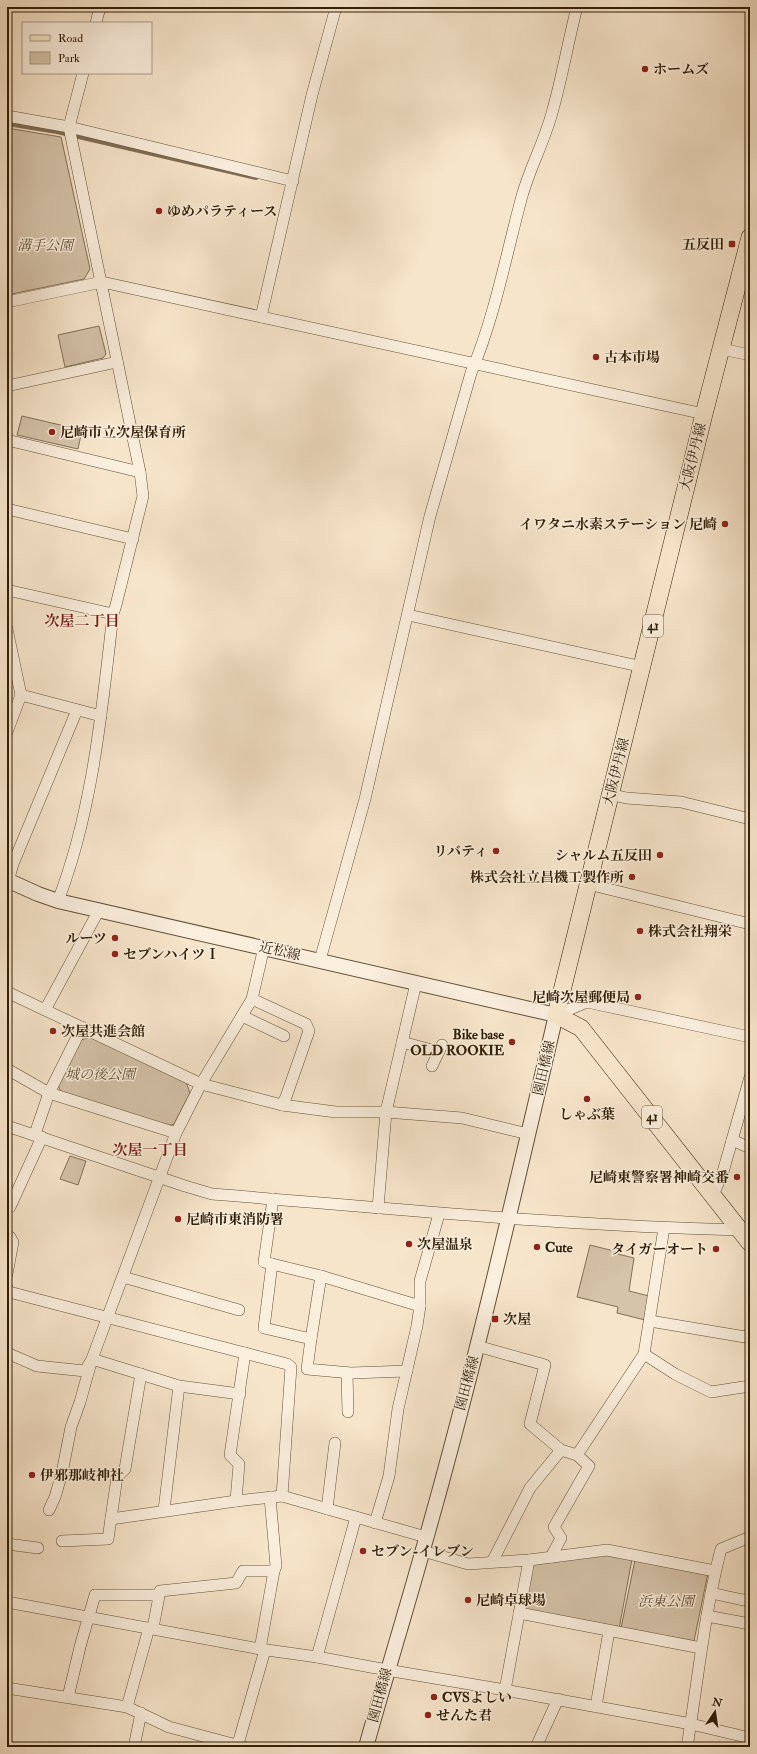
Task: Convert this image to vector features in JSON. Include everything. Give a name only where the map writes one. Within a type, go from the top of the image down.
[{"type":"main road","name":"大阪伊丹線","points":[[556,1015],[610,794],[643,667],[704,414],[750,237]]},
{"type":"main road","name":"41","points":[[556,1015],[581,1028],[745,1236]]},
{"type":"street","points":[[261,317],[312,95],[336,7]]},
{"type":"street","points":[[320,960],[365,799],[430,516],[493,308],[526,184],[542,145],[552,113],[577,7]]},
{"type":"street","points":[[96,22],[97,8]]},
{"type":"street","points":[[58,901],[65,883],[89,789],[101,716],[113,614],[143,496],[140,472],[69,127],[83,74]]},
{"type":"street","points":[[7,116],[69,127],[293,181]]},
{"type":"street","points":[[7,302],[101,282],[704,414]]},
{"type":"street","points":[[722,349],[750,355]]},
{"type":"street","points":[[7,386],[117,362]]},
{"type":"street","points":[[7,440],[140,472]]},
{"type":"street","points":[[7,509],[133,539]]},
{"type":"street","points":[[7,590],[113,614]]},
{"type":"street","points":[[408,615],[643,667]]},
{"type":"street","points":[[7,629],[21,695],[7,732]]},
{"type":"street","points":[[21,695],[101,716]]},
{"type":"street","points":[[8,881],[13,864],[77,710]]},
{"type":"street","points":[[610,794],[626,798],[681,802],[750,819]]},
{"type":"street","name":"近松線","points":[[8,881],[58,901],[556,1015]]},
{"type":"street","points":[[588,884],[750,924]]},
{"type":"street","points":[[45,1010],[99,910]]},
{"type":"street","points":[[49,1510],[55,1497],[62,1473],[71,1427],[80,1402],[92,1359],[176,1133],[202,1084],[252,999],[264,947]]},
{"type":"street","points":[[378,1208],[386,1112],[416,983]]},
{"type":"street","points":[[7,992],[202,1084],[282,1105],[336,1112],[386,1112],[462,1118],[528,1134]]},
{"type":"street","points":[[252,999],[306,1024],[309,1031],[282,1105]]},
{"type":"street","points":[[556,1015],[587,1002],[750,1037]]},
{"type":"street","name":"園田橋線","points":[[366,1747],[387,1670],[423,1551],[477,1346],[556,1015]]},
{"type":"street","points":[[242,1016],[284,1036]]},
{"type":"street","points":[[7,1206],[10,1208],[39,1136],[49,1093],[82,1027]]},
{"type":"street","points":[[402,1042],[440,1048],[432,1066]]},
{"type":"street","points":[[7,1069],[49,1093],[176,1133]]},
{"type":"street","points":[[713,1195],[723,1172],[750,1077]]},
{"type":"street","points":[[7,1126],[212,1194],[273,1198],[440,1214],[509,1217],[664,1228],[745,1236]]},
{"type":"street","points":[[732,1140],[750,1148]]},
{"type":"street","points":[[273,1198],[264,1262],[321,1276],[420,1306]]},
{"type":"street","points":[[375,1523],[389,1476],[398,1409],[420,1306],[420,1281],[440,1214]]},
{"type":"street","points":[[578,1455],[644,1354],[664,1228]]},
{"type":"street","points":[[7,1236],[10,1237],[13,1242],[7,1274]]},
{"type":"street","points":[[272,1264],[264,1328],[311,1339]]},
{"type":"street","points":[[321,1276],[307,1369],[347,1373],[407,1370]]},
{"type":"street","points":[[123,1277],[239,1310]]},
{"type":"street","points":[[7,1288],[9,1292],[272,1359],[287,1364],[291,1367],[282,1496]]},
{"type":"street","points":[[650,1321],[745,1337],[750,1333]]},
{"type":"street","points":[[477,1346],[545,1365],[530,1424],[561,1450],[578,1455],[589,1466],[554,1527],[561,1538],[551,1556]]},
{"type":"street","points":[[7,1353],[37,1366],[85,1371],[92,1359]]},
{"type":"street","points":[[236,1501],[239,1464],[230,1455],[245,1353]]},
{"type":"street","points":[[644,1354],[675,1374],[711,1392],[750,1386]]},
{"type":"street","points":[[92,1359],[179,1386],[240,1394]]},
{"type":"street","points":[[347,1373],[348,1412]]},
{"type":"street","points":[[62,1541],[108,1539],[117,1477],[125,1469],[141,1374]]},
{"type":"street","points":[[164,1510],[179,1386]]},
{"type":"street","points":[[327,1509],[336,1443]]},
{"type":"street","points":[[492,1562],[530,1488],[561,1450]]},
{"type":"street","points":[[111,1519],[164,1510],[282,1496],[426,1537]]},
{"type":"street","points":[[7,1688],[127,1707],[169,1727],[241,1746],[262,1649],[276,1566],[270,1497]]},
{"type":"street","points":[[317,1656],[356,1517]]},
{"type":"street","points":[[687,1747],[701,1648],[715,1571],[721,1549],[750,1537]]},
{"type":"street","points":[[7,1544],[38,1548]]},
{"type":"street","points":[[423,1551],[468,1564],[530,1560],[551,1556],[607,1550],[715,1571]]},
{"type":"street","points":[[505,1690],[530,1560]]},
{"type":"street","points":[[127,1707],[151,1628],[160,1591],[236,1583],[243,1571],[274,1571]]},
{"type":"street","points":[[711,1593],[743,1600],[750,1599]]},
{"type":"street","points":[[68,1697],[95,1595],[159,1595]]},
{"type":"street","points":[[7,1602],[262,1649],[317,1656],[387,1670],[596,1706],[691,1724],[750,1738]]},
{"type":"street","points":[[519,1613],[701,1648]]},
{"type":"street","points":[[707,1616],[750,1624]]},
{"type":"street","points":[[596,1706],[609,1631]]},
{"type":"street","points":[[536,1747],[558,1700]]},
{"type":"street","points":[[134,1747],[141,1713]]},
{"type":"green space","name":"溝手公園","points":[[7,128],[61,137],[90,269],[84,279],[7,295]]},
{"type":"green space","points":[[99,326],[106,354],[103,358],[65,367],[58,335]]},
{"type":"green space","points":[[22,416],[82,430],[78,449],[17,435]]},
{"type":"green space","name":"城の後公園","points":[[90,1037],[186,1082],[190,1093],[174,1124],[168,1126],[61,1092],[58,1085],[81,1040]]},
{"type":"green space","points":[[70,1156],[86,1161],[78,1185],[60,1179]]},
{"type":"green space","points":[[590,1245],[618,1252],[618,1254],[634,1258],[629,1291],[649,1296],[645,1320],[617,1313],[618,1307],[577,1297]]},
{"type":"green space","points":[[607,1554],[632,1559],[619,1629],[527,1611],[525,1607],[532,1567],[536,1563]]},
{"type":"green space","name":"浜東公園","points":[[635,1560],[708,1573],[694,1641],[621,1628]]},
{"type":"waterway","points":[[7,124],[57,132],[256,178]]},
{"type":"place","name":"ホームズ","points":[[645,69]]},
{"type":"place","name":"ゆめパラティース","points":[[159,211]]},
{"type":"place","name":"五反田","points":[[732,244]]},
{"type":"place","name":"古本市場","points":[[596,357]]},
{"type":"place","name":"尼崎市立次屋保育所","points":[[52,432]]},
{"type":"place","name":"イワタニ水素ステーション 尼崎","points":[[725,524]]},
{"type":"place","name":"リバティ","points":[[496,851]]},
{"type":"place","name":"シャルム五反田","points":[[660,855]]},
{"type":"place","name":"株式会社立昌機工製作所","points":[[632,877]]},
{"type":"place","name":"株式会社翔栄","points":[[640,931]]},
{"type":"place","name":"ルーツ","points":[[115,938]]},
{"type":"place","name":"セブンハイツⅠ","points":[[115,954]]},
{"type":"place","name":"尼崎次屋郵便局","points":[[638,997]]},
{"type":"place","name":"次屋共進会館","points":[[53,1031]]},
{"type":"place","name":"Bike base OLD ROOKIE","points":[[512,1042]]},
{"type":"place","name":"しゃぶ葉","points":[[587,1099]]},
{"type":"place","name":"尼崎東警察署神崎交番","points":[[737,1177]]},
{"type":"place","name":"尼崎市東消防署","points":[[178,1219]]},
{"type":"place","name":"次屋温泉","points":[[409,1244]]},
{"type":"place","name":"Cute","points":[[537,1247]]},
{"type":"place","name":"タイガーオート","points":[[716,1249]]},
{"type":"place","name":"次屋","points":[[495,1319]]},
{"type":"place","name":"伊邪那岐神社","points":[[32,1475]]},
{"type":"place","name":"セブン-イレブン","points":[[363,1551]]},
{"type":"place","name":"尼崎卓球場","points":[[468,1600]]},
{"type":"place","name":"CVSよしい","points":[[434,1697]]},
{"type":"place","name":"せんた君","points":[[428,1715]]},
{"type":"district","name":"次屋二丁目","points":[[82,621]]},
{"type":"district","name":"次屋一丁目","points":[[150,1150]]}]
